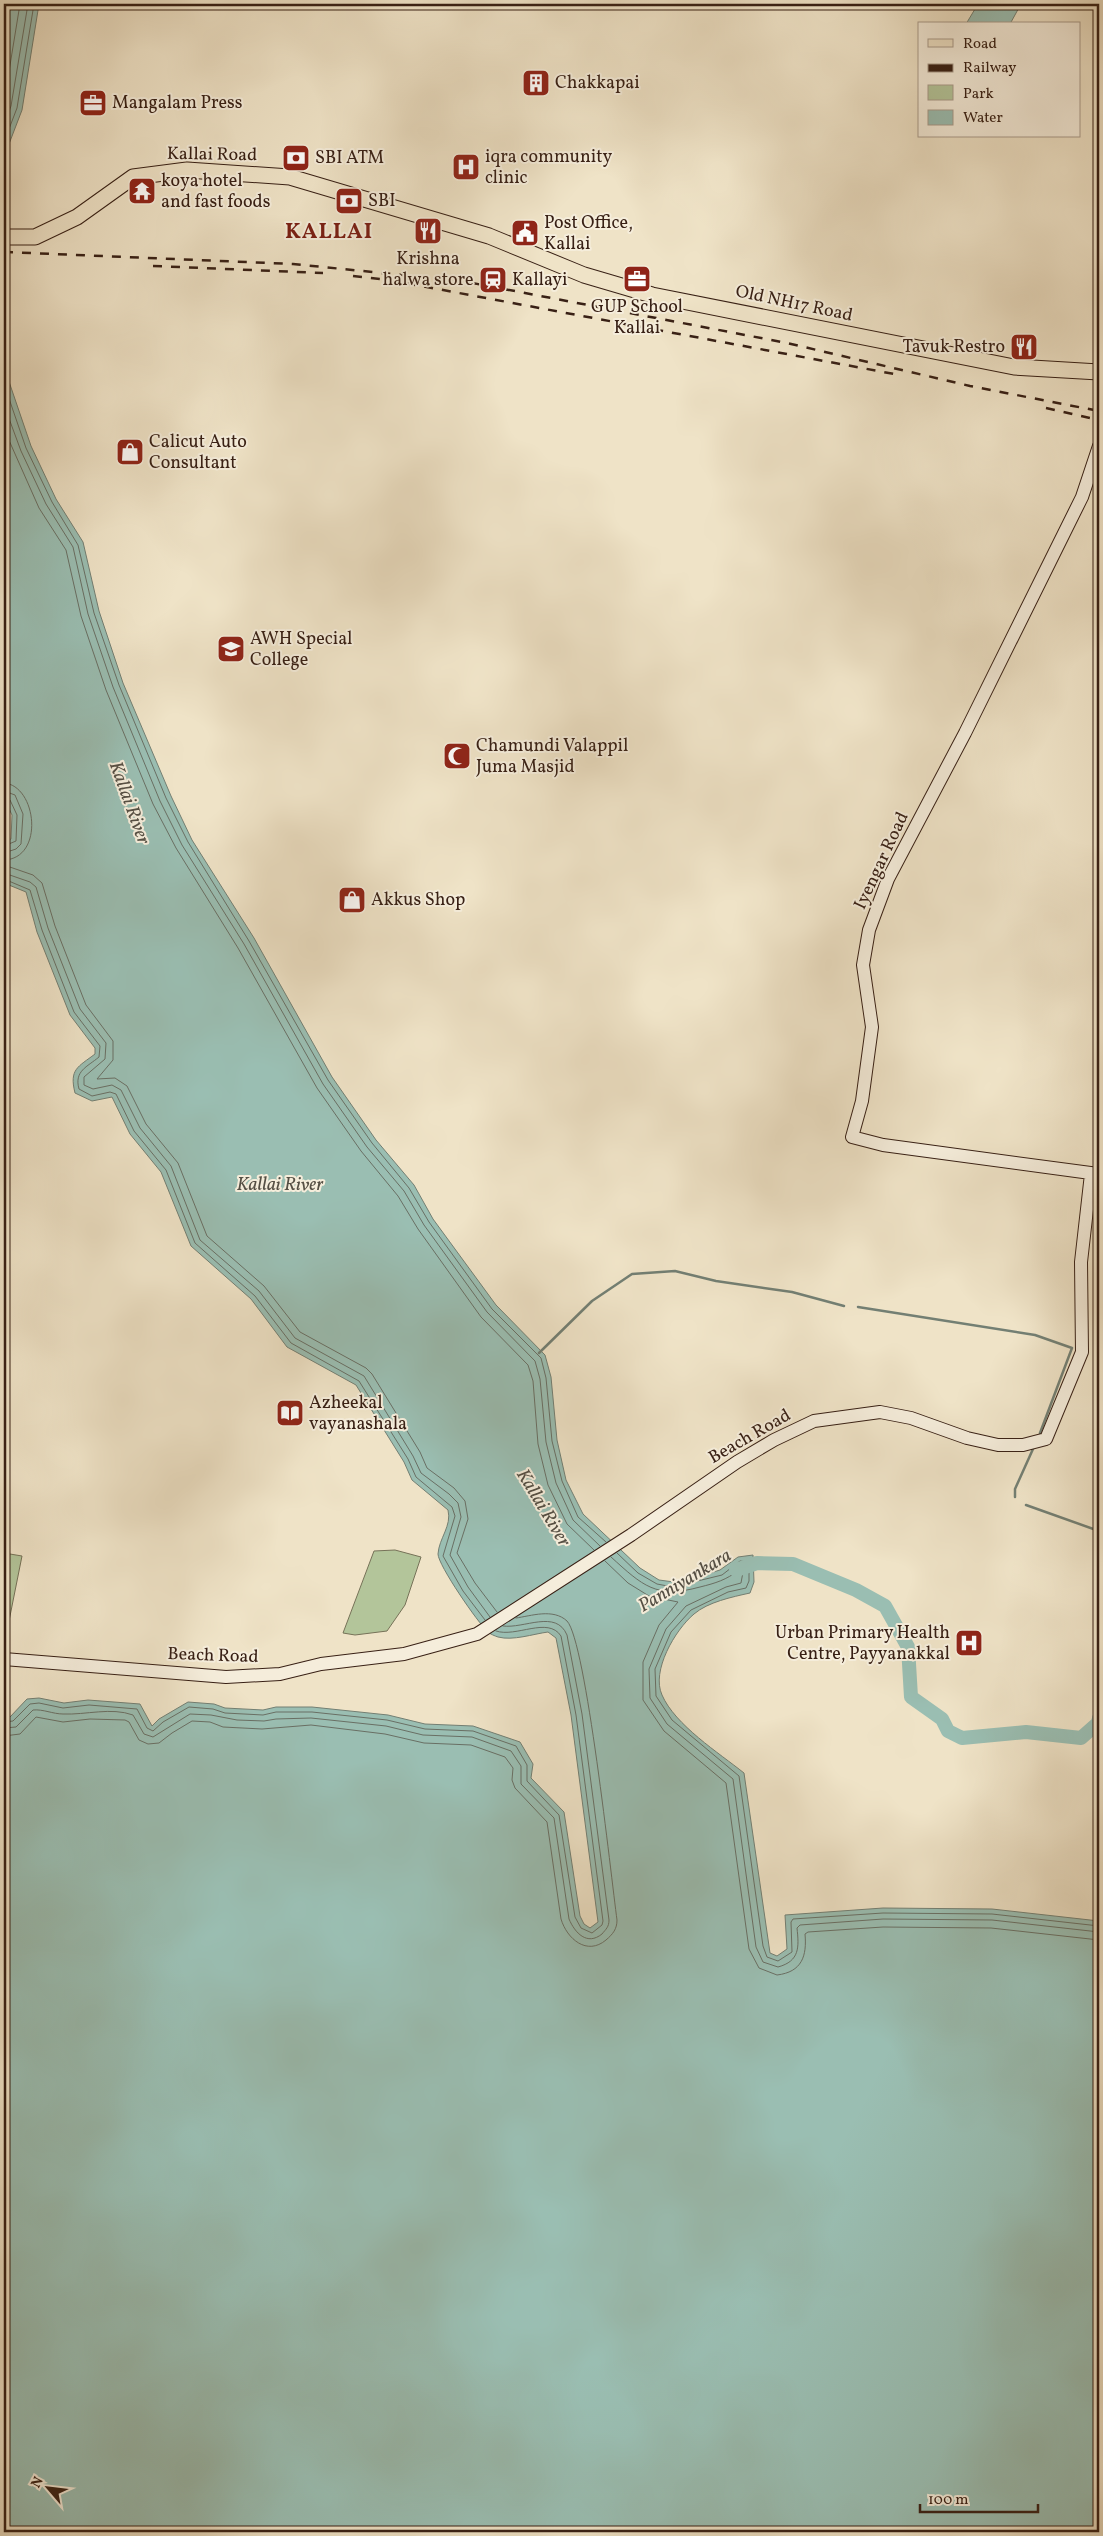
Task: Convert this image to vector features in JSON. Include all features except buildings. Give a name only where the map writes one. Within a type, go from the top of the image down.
[{"type":"main road","name":"Kallai Road","points":[[9,237],[35,237],[76,218],[133,177],[187,170],[290,177],[489,236]]},
{"type":"main road","name":"Old NH17 Road","points":[[489,236],[584,275],[652,295],[1014,367],[1099,372]]},
{"type":"main road","name":"Iyengar Road","points":[[1095,1174],[884,1145],[852,1137],[862,1101],[872,1027],[863,966],[869,930],[888,879],[966,733],[1082,496],[1099,446]]},
{"type":"main road","name":"Beach Road","points":[[4,1659],[226,1677],[280,1674],[321,1664],[404,1654],[477,1634],[631,1536],[737,1462],[774,1440],[814,1421],[880,1412],[911,1418],[967,1438],[998,1445],[1023,1445],[1046,1440],[1082,1352],[1081,1262],[1095,1174]]},
{"type":"green space","points":[[395,1550],[421,1557],[405,1605],[387,1631],[355,1635],[343,1633],[374,1551]]},
{"type":"green space","points":[[4,1553],[22,1556],[4,1646]]},
{"type":"water","points":[[4,4],[39,4],[22,110],[4,157]]},
{"type":"water","points":[[978,4],[1021,4],[1011,22],[967,22]]},
{"type":"water","name":"Kallai River","points":[[4,367],[31,446],[56,499],[83,542],[99,611],[123,683],[171,796],[192,840],[254,938],[332,1077],[376,1140],[414,1185],[433,1219],[496,1305],[545,1355],[551,1377],[557,1440],[566,1480],[583,1514],[640,1568],[659,1580],[674,1582],[693,1578],[720,1570],[738,1557],[753,1555],[754,1582],[750,1593],[720,1600],[706,1606],[687,1621],[679,1630],[667,1651],[662,1663],[659,1685],[668,1706],[687,1728],[744,1773],[770,1953],[777,1956],[787,1949],[785,1915],[883,1908],[992,1909],[1099,1921],[1099,2532],[4,2532],[4,1717],[10,1717],[27,1699],[39,1698],[64,1703],[88,1700],[140,1704],[152,1726],[159,1719],[188,1702],[214,1704],[225,1708],[263,1710],[276,1707],[312,1707],[388,1715],[425,1724],[473,1726],[520,1742],[533,1764],[531,1778],[564,1812],[580,1916],[584,1924],[590,1928],[598,1922],[571,1715],[556,1638],[548,1632],[516,1638],[504,1638],[491,1634],[483,1627],[444,1570],[438,1554],[447,1527],[448,1510],[412,1480],[404,1462],[356,1385],[287,1347],[251,1299],[191,1246],[161,1172],[130,1134],[112,1097],[92,1101],[75,1093],[73,1079],[76,1069],[95,1054],[95,1048],[70,1015],[37,932],[26,892],[4,883],[4,842],[11,839],[12,815],[4,798]]},
{"type":"waterway","points":[[539,1353],[592,1301],[632,1274],[675,1271],[716,1281],[792,1292],[844,1306]]},
{"type":"waterway","points":[[858,1307],[1035,1335],[1072,1348],[1040,1433]]},
{"type":"waterway","points":[[1015,1497],[1015,1489],[1033,1449]]},
{"type":"waterway","points":[[1026,1505],[1099,1531]]},
{"type":"waterway","name":"Panniyankara","points":[[736,1570],[757,1563],[793,1564],[856,1590],[885,1606],[908,1647],[911,1697],[942,1719],[948,1731],[962,1738],[1026,1732],[1081,1738],[1098,1723],[1099,1718]]},
{"type":"railway","points":[[4,252],[293,264],[462,281],[787,343],[970,386],[1099,411]]},
{"type":"railway","points":[[153,266],[323,273]]},
{"type":"railway","points":[[353,276],[389,280],[894,374]]},
{"type":"railway","points":[[1046,408],[1099,420]]},
{"type":"place","name":"Chakkapai","points":[[536,83]]},
{"type":"place","name":"Mangalam Press","points":[[93,103]]},
{"type":"place","name":"SBI ATM","points":[[296,158]]},
{"type":"place","name":"iqra community clinic","points":[[466,167]]},
{"type":"place","name":"koya hotel and fast foods","points":[[142,191]]},
{"type":"place","name":"SBI","points":[[349,201]]},
{"type":"place","name":"Krishna halwa store","points":[[428,231]]},
{"type":"place","name":"Post Office, Kallai","points":[[525,233]]},
{"type":"place","name":"GUP School Kallai","points":[[637,279]]},
{"type":"place","name":"Kallayi","points":[[493,280]]},
{"type":"place","name":"Tavuk Restro","points":[[1024,347]]},
{"type":"place","name":"Calicut Auto Consultant","points":[[130,452]]},
{"type":"place","name":"AWH Special College","points":[[231,649]]},
{"type":"place","name":"Chamundi Valappil Juma Masjid","points":[[457,756]]},
{"type":"place","name":"Akkus Shop","points":[[352,900]]},
{"type":"place","name":"Azheekal vayanashala","points":[[290,1413]]},
{"type":"place","name":"Urban Primary Health Centre, Payyanakkal","points":[[969,1643]]},
{"type":"district","name":"KALLAI","points":[[329,232]]}]
